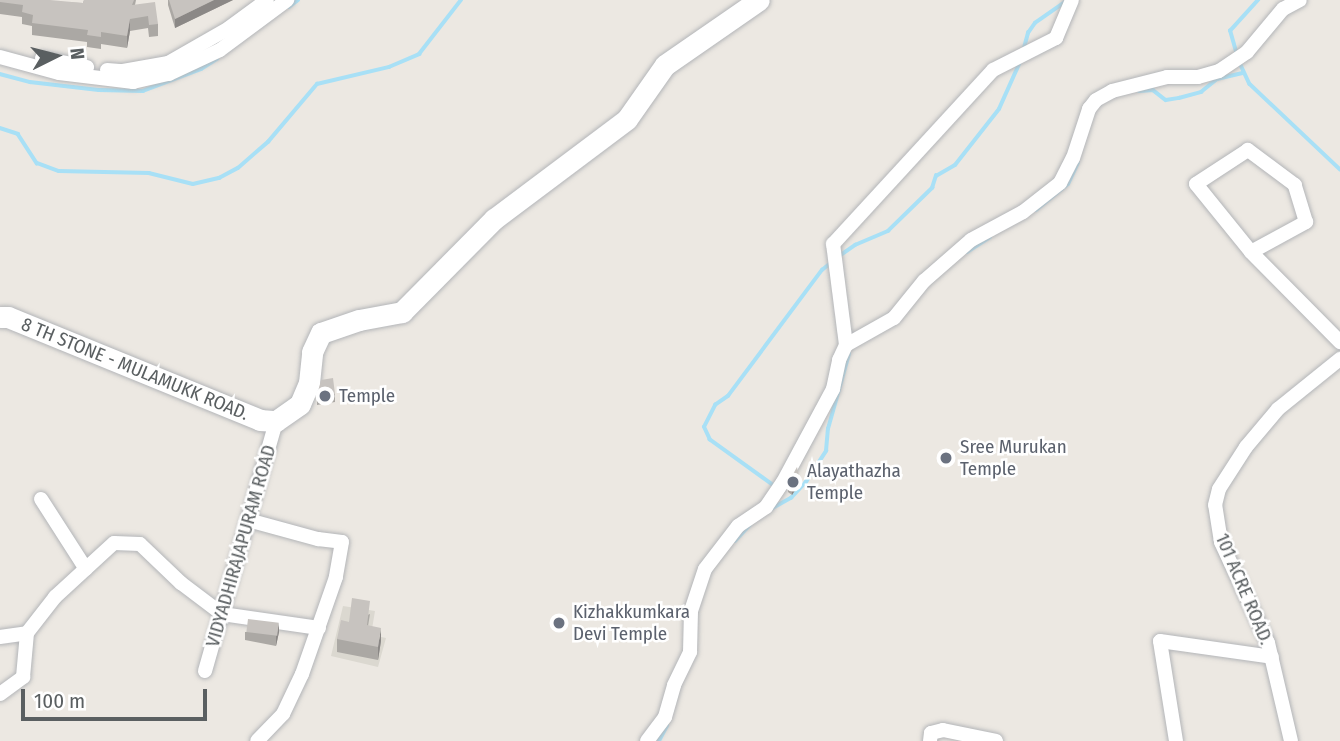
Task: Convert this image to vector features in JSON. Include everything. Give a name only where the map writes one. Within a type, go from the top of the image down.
[{"type":"main road","name":"8 TH STONE - MULAMUKK ROAD.","points":[[0,317],[8,317],[260,420],[276,421],[299,404],[309,383],[312,352],[321,333],[359,320],[402,312],[494,219],[627,119],[665,65],[759,0]]},
{"type":"street","points":[[0,47],[96,68],[123,71],[145,68],[168,62],[196,49],[267,0]]},
{"type":"street","points":[[0,57],[59,73],[133,82],[169,75],[220,50],[287,0]]},
{"type":"street","points":[[647,741],[665,717],[678,676],[691,652],[691,611],[697,586],[705,569],[738,526],[766,507],[779,489],[833,389],[839,360],[846,345],[833,244],[993,70],[1056,38],[1072,0]]},
{"type":"street","points":[[846,345],[894,318],[924,281],[971,240],[1023,212],[1060,183],[1073,158],[1089,109],[1096,100],[1112,91],[1167,77],[1205,76],[1238,58],[1283,9],[1300,0]]},
{"type":"street","points":[[1251,252],[1307,222],[1295,185],[1248,150],[1196,184],[1251,252],[1340,342]]},
{"type":"street","name":"101 ACRE ROAD.","points":[[1291,741],[1263,629],[1221,542],[1215,505],[1219,489],[1270,418],[1340,359]]},
{"type":"street","name":"VIDYADHIRAJAPURAM ROAD","points":[[205,671],[276,421]]},
{"type":"street","points":[[41,499],[86,569]]},
{"type":"street","points":[[248,520],[318,539],[342,542],[335,577],[319,628],[283,714],[257,741]]},
{"type":"street","points":[[0,694],[23,677],[27,633],[54,597],[114,543],[140,544],[181,583],[222,614],[319,628]]},
{"type":"street","points":[[0,637],[27,633]]},
{"type":"street","points":[[1176,741],[1160,641],[1272,657]]},
{"type":"street","points":[[930,741],[931,733],[943,730],[996,741]]},
{"type":"shaded area","points":[[343,606],[375,611],[371,635],[386,638],[378,667],[331,656]]},
{"type":"building","points":[[0,0],[83,3],[84,0],[134,0],[132,5],[155,2],[158,24],[149,25],[148,16],[130,19],[127,36],[101,32],[101,37],[87,35],[88,30],[32,23],[33,15],[22,12],[23,5]]},
{"type":"building","points":[[169,0],[214,0],[175,19]]},
{"type":"building","points":[[333,378],[335,394],[317,396],[321,380]]},
{"type":"building","points":[[797,467],[799,476],[792,486],[788,483]]},
{"type":"building","points":[[352,598],[370,601],[367,625],[381,628],[378,647],[337,639],[341,620],[349,622]]},
{"type":"building","points":[[248,619],[279,623],[277,636],[246,632]]},
{"type":"waterway","points":[[289,7],[298,0]]},
{"type":"waterway","points":[[0,128],[18,134],[37,163],[59,171],[149,173],[193,184],[219,178],[238,168],[268,142],[317,84],[389,67],[419,54],[461,0]]},
{"type":"waterway","points":[[1237,55],[1230,31],[1258,0]]},
{"type":"waterway","points":[[1024,48],[1028,33],[1035,23],[1066,1]]},
{"type":"waterway","points":[[0,74],[30,82],[99,90],[143,91],[201,69],[217,59]]},
{"type":"waterway","points":[[838,257],[855,245],[888,231],[932,188],[936,176],[955,165],[999,109],[1020,62]]},
{"type":"waterway","points":[[1240,63],[1250,84],[1340,169]]},
{"type":"waterway","points":[[1139,91],[1153,90],[1166,100],[1179,98],[1201,92],[1217,79],[1243,73]]},
{"type":"waterway","points":[[1036,210],[1068,184],[1078,163]]},
{"type":"waterway","points":[[967,252],[990,237]]},
{"type":"waterway","points":[[774,486],[710,440],[704,427],[715,405],[728,396],[822,270],[832,262]]},
{"type":"waterway","points":[[771,509],[791,498],[806,482],[826,451],[828,429],[849,354]]},
{"type":"waterway","points":[[735,541],[749,526]]},
{"type":"waterway","points":[[659,741],[667,726]]},
{"type":"place","name":"Temple","points":[[325,396]]},
{"type":"place","name":"Sree Murukan Temple","points":[[946,458]]},
{"type":"place","name":"Alayathazha Temple","points":[[793,482]]},
{"type":"place","name":"Kizhakkumkara Devi Temple","points":[[559,623]]}]
